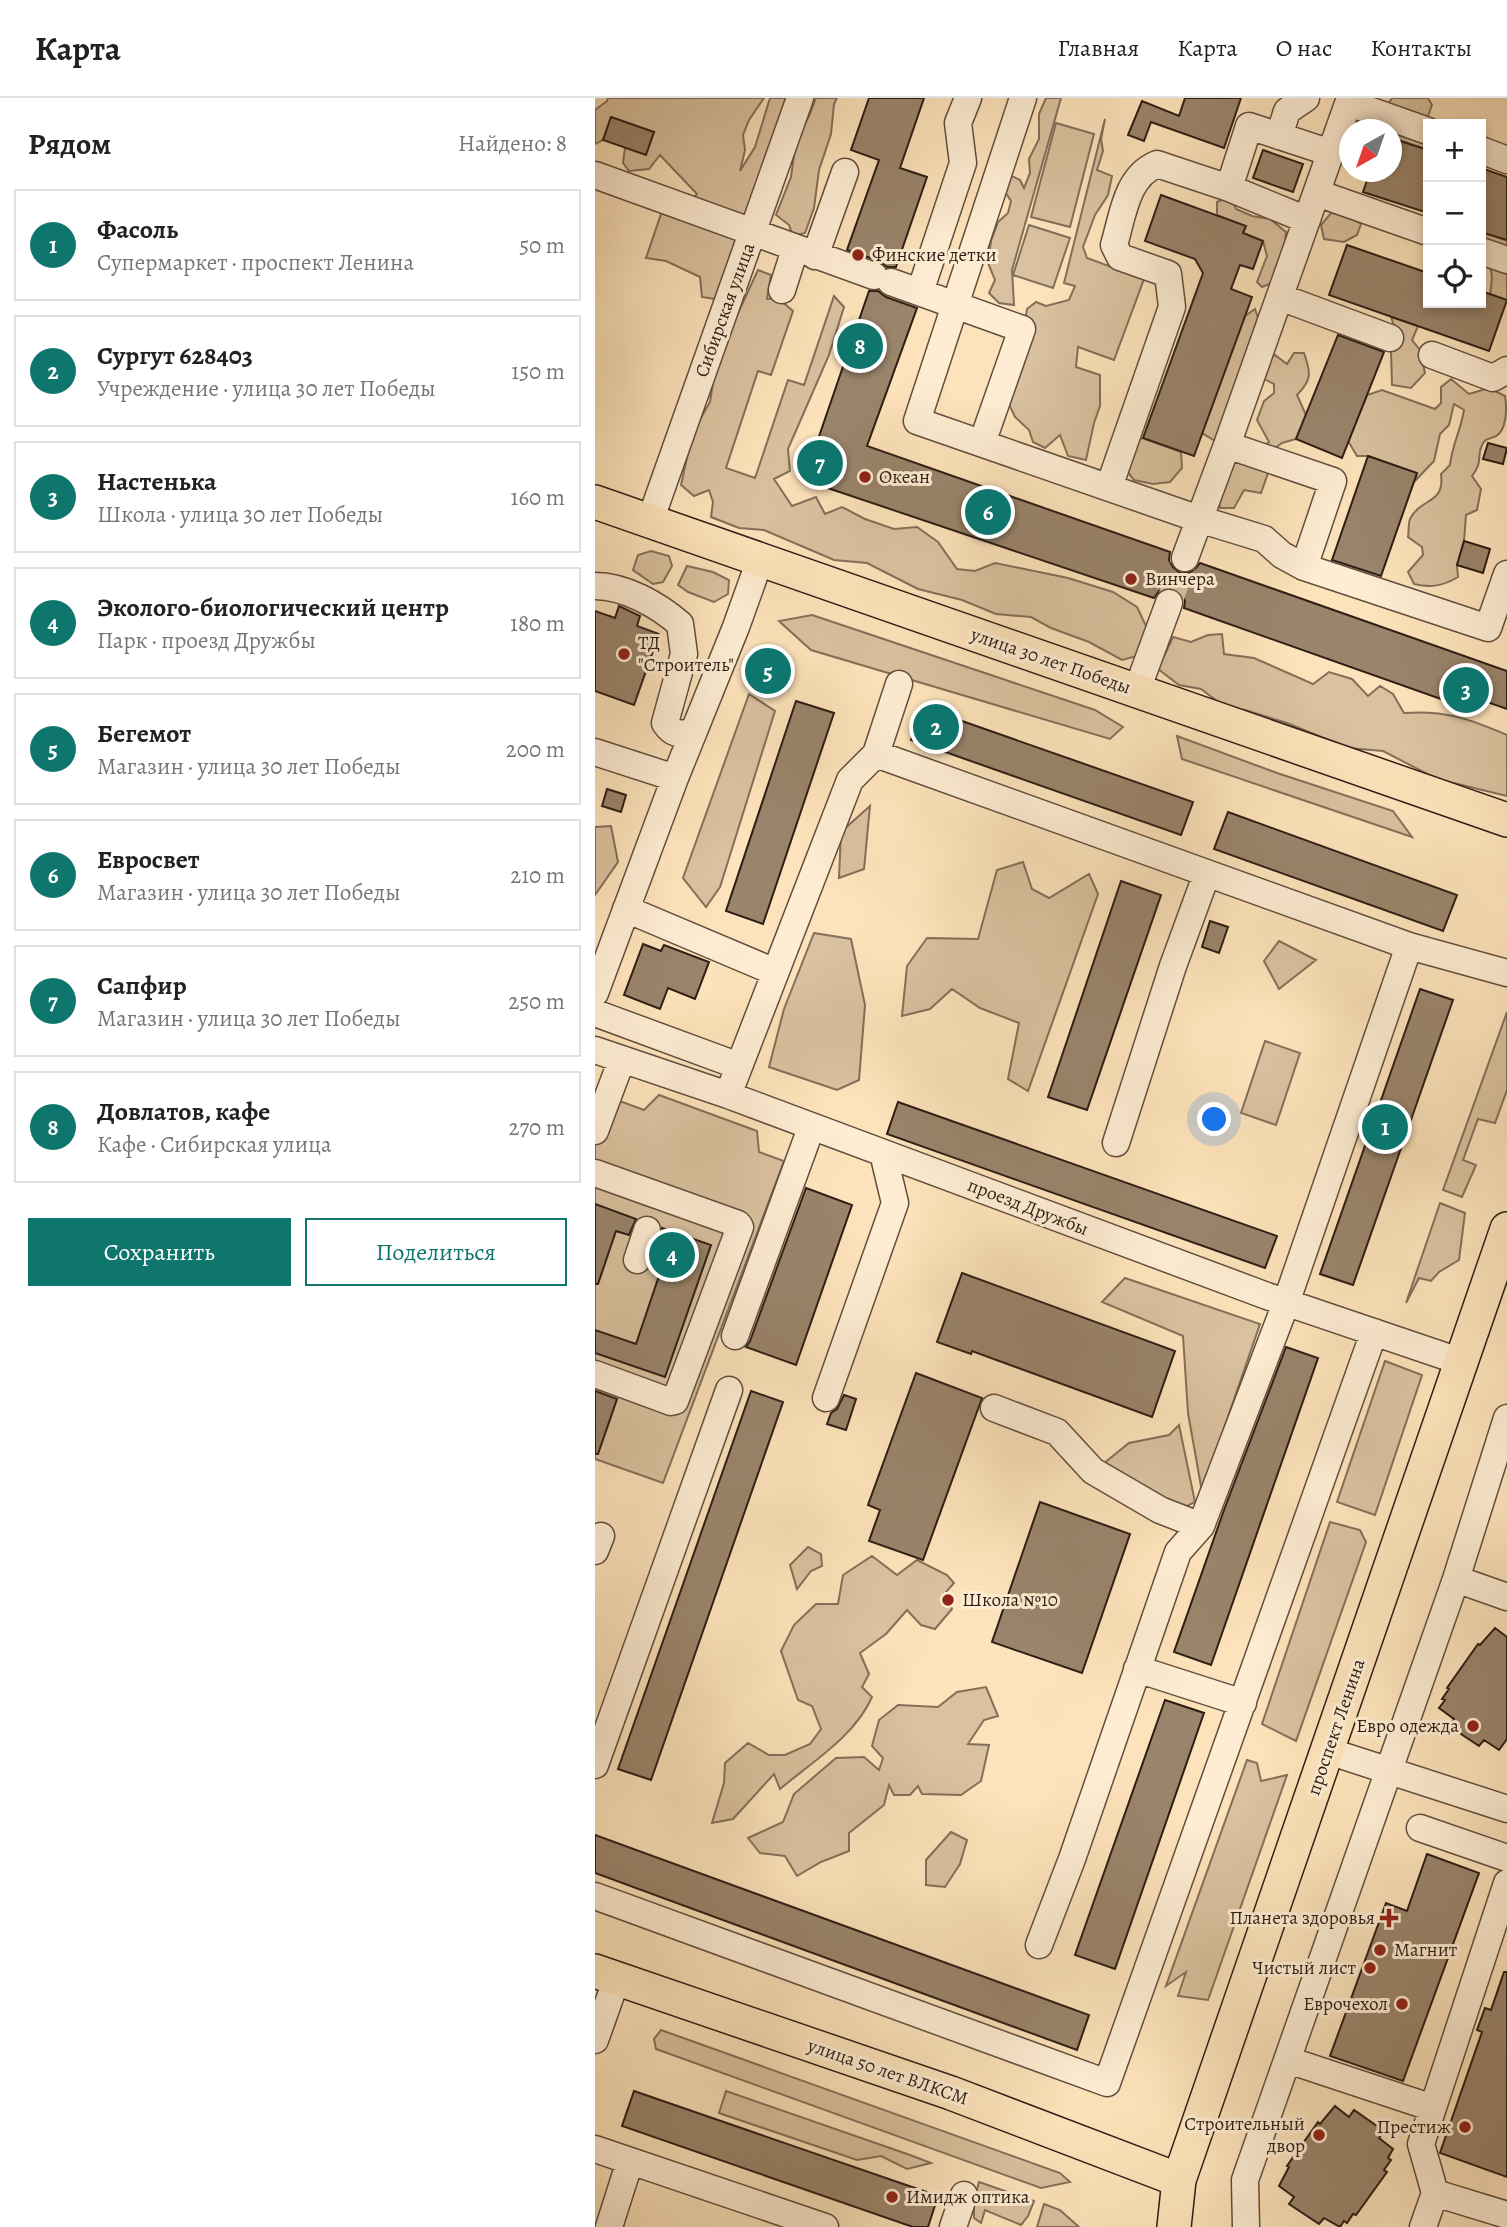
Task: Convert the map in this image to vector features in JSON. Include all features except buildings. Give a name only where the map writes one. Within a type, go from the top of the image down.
[{"type":"main road","name":"улица 30 лет Победы","points":[[595,502],[1507,820]]},
{"type":"main road","name":"проспект Ленина","points":[[1174,2227],[1179,2180],[1462,1362],[1501,1263],[1507,1229]]},
{"type":"main road","name":"улица 50 лет ВЛКСМ","points":[[606,1975],[951,2092],[1179,2180]]},
{"type":"street","name":"Сибирская улица","points":[[650,521],[800,98]]},
{"type":"street","points":[[920,292],[963,163],[958,123],[968,98]]},
{"type":"street","points":[[1023,98],[917,421],[1263,539],[1282,555],[1304,567],[1488,628],[1507,574]]},
{"type":"street","points":[[1279,136],[1287,111],[1306,98]]},
{"type":"street","points":[[1185,558],[1350,100],[1423,129]]},
{"type":"street","points":[[1229,188],[1249,126],[1331,153]]},
{"type":"street","points":[[1486,152],[1507,160]]},
{"type":"street","points":[[1109,487],[1172,307],[1168,274],[1120,257],[1114,245],[1132,187],[1144,170],[1157,164],[1229,188],[1307,220]]},
{"type":"street","points":[[782,290],[805,252],[845,172]]},
{"type":"street","points":[[595,175],[1022,329],[982,443]]},
{"type":"street","points":[[1317,193],[1423,230]]},
{"type":"street","points":[[1486,253],[1507,260]]},
{"type":"street","points":[[1280,297],[1390,338]]},
{"type":"street","points":[[1432,355],[1493,377],[1507,370]]},
{"type":"street","points":[[1227,445],[1333,481],[1304,567]]},
{"type":"street","points":[[595,993],[760,560]]},
{"type":"street","points":[[595,586],[608,586],[661,607],[680,624],[684,654],[665,723],[676,734],[692,733]]},
{"type":"street","points":[[1137,690],[1169,603]]},
{"type":"street","points":[[728,1096],[849,780],[876,754],[899,684]]},
{"type":"street","points":[[595,752],[675,778]]},
{"type":"street","points":[[876,754],[1409,946],[1507,972]]},
{"type":"street","points":[[1116,1143],[1173,966],[1207,873]]},
{"type":"street","points":[[626,909],[775,972]]},
{"type":"street","points":[[1038,1945],[1072,1859],[1178,1552],[1201,1526],[1286,1303],[1409,946]]},
{"type":"street","points":[[595,1013],[739,1066]]},
{"type":"street","name":"проезд Дружбы","points":[[595,1051],[728,1096],[1286,1303],[1462,1362]]},
{"type":"street","points":[[595,1131],[622,1059]]},
{"type":"street","points":[[735,1336],[811,1128]]},
{"type":"street","points":[[826,1398],[895,1203],[883,1153]]},
{"type":"street","points":[[595,1173],[738,1224],[739,1230],[675,1401],[671,1402],[595,1374]]},
{"type":"street","points":[[637,1260],[658,1195]]},
{"type":"street","points":[[595,1896],[1107,2083],[1374,1332]]},
{"type":"street","points":[[595,1765],[729,1390]]},
{"type":"street","points":[[994,1408],[1057,1432],[1093,1471],[1160,1510],[1201,1526]]},
{"type":"street","points":[[1246,2227],[1245,2180],[1456,1579],[1507,1418]]},
{"type":"street","points":[[1456,1579],[1507,1597]]},
{"type":"street","points":[[1136,1669],[1243,1703]]},
{"type":"street","points":[[1328,1751],[1507,1809]]},
{"type":"street","points":[[1419,1828],[1507,1858]]},
{"type":"street","points":[[1423,2227],[1435,2193],[1421,2144],[1507,1883]]},
{"type":"street","points":[[595,2040],[606,1975]]},
{"type":"street","points":[[1288,2060],[1433,2108]]},
{"type":"street","points":[[595,2149],[631,2161],[763,2217],[825,2227]]},
{"type":"street","points":[[605,2222],[631,2161]]},
{"type":"street","points":[[1435,2193],[1507,2215]]},
{"type":"street","points":[[953,2227],[964,2196]]},
{"type":"shaded area","points":[[608,98],[764,98],[749,120],[743,135],[745,150],[740,171],[755,147],[770,98],[786,98],[751,210],[740,216],[743,240],[726,285],[714,299],[702,297],[700,277],[666,261],[646,258],[661,214],[689,203],[697,194],[660,155],[649,169],[629,171],[623,163],[625,148],[654,132],[611,117],[603,140],[595,144],[595,110]]},
{"type":"shaded area","points":[[816,98],[837,98],[831,134],[819,170],[814,208],[805,233],[793,236],[789,225],[776,215],[791,177],[796,140]]},
{"type":"shaded area","points":[[1046,98],[1061,98],[1012,270],[1014,305],[999,303],[989,293],[995,280],[988,263],[991,241],[998,222],[1008,213],[1011,201],[1003,189],[1012,176],[1020,180],[1024,188],[1030,173],[1029,159],[1039,139],[1039,114]]},
{"type":"shaded area","points":[[1392,98],[1428,98],[1432,105],[1427,119],[1423,119],[1423,148],[1402,141],[1402,119],[1380,117]]},
{"type":"shaded area","points":[[1105,119],[1101,139],[1103,151],[1097,170],[1112,176],[1108,195],[1095,215],[1083,247],[1087,258],[1144,279],[1114,360],[1078,347],[1076,367],[1100,375],[1100,406],[1086,460],[1068,456],[1060,435],[1045,448],[1033,442],[1029,430],[1015,417],[1003,392],[1024,329],[1027,309],[1036,302],[1046,306],[1069,300],[1075,286],[1064,283]]},
{"type":"shaded area","points":[[1056,123],[1094,134],[1070,227],[1031,217]]},
{"type":"shaded area","points":[[1231,196],[1236,209],[1252,216],[1270,219],[1286,232],[1283,260],[1274,282],[1262,287],[1257,282],[1267,256],[1263,241],[1243,233],[1245,226],[1217,215],[1217,202]]},
{"type":"shaded area","points":[[1331,213],[1348,216],[1361,224],[1357,235],[1344,242],[1324,239],[1321,225]]},
{"type":"shaded area","points":[[1029,225],[1070,238],[1053,288],[1013,275]]},
{"type":"shaded area","points":[[1486,233],[1505,240],[1507,236],[1507,300],[1490,294],[1492,274],[1486,258]]},
{"type":"shaded area","points":[[758,270],[771,275],[767,299],[778,298],[793,311],[771,375],[758,371],[726,468],[755,478],[788,380],[804,385],[834,296],[844,307],[829,355],[788,449],[790,471],[774,479],[792,506],[816,497],[825,514],[842,507],[894,529],[917,527],[938,542],[957,569],[975,571],[995,563],[1068,578],[1113,592],[1137,607],[1147,628],[1141,655],[1122,660],[1089,642],[1051,628],[1031,617],[996,614],[962,600],[918,589],[867,563],[834,560],[764,530],[739,528],[711,517],[713,502],[709,490],[694,496],[681,485],[698,423],[710,402],[715,370],[725,341]]},
{"type":"shaded area","points":[[1255,309],[1258,318],[1215,441],[1202,433],[1245,316]]},
{"type":"shaded area","points":[[1391,317],[1418,326],[1412,340],[1420,350],[1425,373],[1411,388],[1392,385],[1391,351],[1397,334]]},
{"type":"shaded area","points":[[1294,353],[1304,353],[1309,371],[1308,380],[1297,395],[1306,415],[1296,439],[1282,443],[1271,451],[1268,473],[1261,493],[1244,490],[1234,508],[1220,508],[1216,492],[1235,458],[1251,456],[1269,442],[1257,420],[1264,401],[1274,393],[1274,384],[1260,377],[1264,361],[1275,355],[1287,364]]},
{"type":"shaded area","points":[[1451,379],[1469,394],[1489,388],[1505,396],[1505,418],[1500,433],[1483,443],[1478,466],[1472,476],[1481,489],[1477,510],[1466,515],[1464,541],[1457,565],[1458,577],[1437,585],[1420,585],[1414,584],[1408,572],[1423,555],[1422,547],[1408,537],[1409,521],[1420,507],[1439,491],[1441,474],[1450,465],[1464,410],[1454,404],[1449,425],[1440,434],[1434,461],[1414,482],[1417,473],[1368,456],[1357,456],[1348,441],[1367,395],[1382,390],[1435,409],[1441,403],[1441,387]]},
{"type":"shaded area","points":[[1142,438],[1181,452],[1182,468],[1170,482],[1153,484],[1134,480],[1125,469],[1132,447]]},
{"type":"shaded area","points":[[651,551],[669,556],[672,566],[663,582],[653,584],[633,570],[638,555]]},
{"type":"shaded area","points":[[687,566],[713,572],[729,580],[728,594],[714,602],[688,592],[678,585]]},
{"type":"shaded area","points":[[812,615],[1095,710],[1123,727],[1110,739],[811,650],[779,621]]},
{"type":"shaded area","points":[[1222,634],[1224,654],[1254,658],[1313,684],[1329,672],[1352,679],[1368,696],[1380,686],[1393,694],[1404,713],[1419,712],[1457,717],[1507,735],[1507,796],[1437,779],[1383,751],[1348,748],[1287,723],[1225,707],[1201,689],[1179,685],[1158,669],[1173,637],[1191,642],[1208,635]]},
{"type":"shaded area","points":[[749,694],[775,711],[720,887],[706,907],[683,878]]},
{"type":"shaded area","points":[[1177,736],[1277,773],[1393,811],[1412,837],[1182,759]]},
{"type":"shaded area","points":[[870,806],[864,869],[839,878],[841,832]]},
{"type":"shaded area","points":[[611,826],[618,862],[595,895],[595,827]]},
{"type":"shaded area","points":[[1023,862],[1032,889],[1049,898],[1089,874],[1098,894],[1028,1091],[1008,1079],[1019,1023],[980,1008],[952,989],[930,1009],[902,1016],[907,966],[927,938],[978,939],[997,870]]},
{"type":"shaded area","points":[[814,933],[851,939],[865,1005],[859,1080],[837,1090],[769,1067],[784,1009]]},
{"type":"shaded area","points":[[1279,941],[1316,960],[1279,989],[1264,961]]},
{"type":"shaded area","points":[[1507,1012],[1507,1090],[1495,1123],[1478,1119],[1463,1160],[1476,1165],[1462,1197],[1443,1190]]},
{"type":"shaded area","points":[[1265,1041],[1300,1053],[1276,1125],[1241,1113]]},
{"type":"shaded area","points":[[595,1092],[644,1110],[659,1095],[757,1131],[759,1152],[784,1161],[663,1483],[595,1459]]},
{"type":"shaded area","points":[[1440,1203],[1465,1213],[1459,1260],[1439,1272],[1431,1281],[1419,1278],[1406,1303]]},
{"type":"shaded area","points":[[1125,1278],[1260,1324],[1202,1492],[1188,1413],[1183,1336],[1102,1302]]},
{"type":"shaded area","points":[[1385,1361],[1422,1375],[1375,1515],[1337,1502]]},
{"type":"shaded area","points":[[1179,1425],[1195,1502],[1183,1508],[1098,1468],[1129,1443],[1169,1435]]},
{"type":"shaded area","points":[[1330,1522],[1360,1530],[1366,1542],[1296,1741],[1262,1724]]},
{"type":"shaded area","points":[[808,1547],[821,1554],[822,1566],[811,1571],[797,1589],[790,1565]]},
{"type":"shaded area","points":[[872,1556],[897,1575],[917,1560],[947,1575],[954,1583],[946,1592],[952,1609],[935,1629],[921,1625],[907,1610],[886,1634],[860,1653],[869,1674],[862,1687],[872,1697],[855,1724],[832,1748],[780,1789],[774,1774],[733,1819],[712,1823],[724,1783],[725,1763],[748,1743],[769,1755],[785,1755],[810,1744],[821,1729],[812,1706],[798,1700],[781,1651],[794,1625],[816,1604],[838,1604],[843,1575]]},
{"type":"shaded area","points":[[986,1687],[998,1716],[984,1720],[968,1744],[989,1745],[981,1781],[961,1795],[922,1794],[918,1786],[910,1795],[894,1795],[889,1785],[884,1805],[849,1833],[849,1851],[821,1862],[797,1876],[785,1856],[760,1853],[748,1838],[783,1822],[794,1794],[836,1758],[864,1757],[879,1770],[883,1758],[872,1746],[879,1720],[898,1705],[938,1707],[957,1692]]},
{"type":"shaded area","points":[[1247,1760],[1257,1763],[1261,1781],[1287,1775],[1208,2000],[1178,1996],[1186,1972],[1166,1986]]},
{"type":"shaded area","points":[[951,1832],[967,1840],[960,1864],[945,1887],[926,1885],[926,1860]]},
{"type":"shaded area","points":[[661,2030],[1060,2173],[1070,2182],[1041,2188],[656,2049],[654,2039]]},
{"type":"shaded area","points":[[726,2091],[931,2163],[907,2169],[881,2156],[857,2160],[719,2113]]},
{"type":"shaded area","points":[[979,2182],[1034,2201],[1021,2225],[985,2210],[981,2223],[974,2218],[974,2200]]},
{"type":"shaded area","points":[[1044,2204],[1060,2210],[1079,2227],[1037,2227]]},
{"type":"tunnel","points":[[1169,603],[1185,558]]},
{"type":"place","name":"Финские детки","points":[[858,255]]},
{"type":"place","name":"Довлатов, кафе","points":[[860,346]]},
{"type":"place","name":"Сапфир","points":[[820,463]]},
{"type":"place","name":"Океан","points":[[865,477]]},
{"type":"place","name":"Евросвет","points":[[988,512]]},
{"type":"place","name":"Винчера","points":[[1131,579]]},
{"type":"place","name":"ТД \"Строитель\"","points":[[624,654]]},
{"type":"place","name":"Бегемот","points":[[768,671]]},
{"type":"place","name":"Настенька","points":[[1466,690]]},
{"type":"place","name":"Сургут 628403","points":[[936,727]]},
{"type":"place","name":"Фасоль","points":[[1385,1127]]},
{"type":"place","name":"Эколого-биологический центр","points":[[672,1255]]},
{"type":"place","name":"Школа №10","points":[[948,1600]]},
{"type":"place","name":"Евро одежда","points":[[1473,1726]]},
{"type":"place","name":"Планета здоровья","points":[[1389,1918]]},
{"type":"place","name":"Магнит","points":[[1380,1950]]},
{"type":"place","name":"Чистый лист","points":[[1370,1968]]},
{"type":"place","name":"Еврочехол","points":[[1402,2004]]},
{"type":"place","name":"Престиж","points":[[1465,2127]]},
{"type":"place","name":"Строительный двор","points":[[1319,2135]]},
{"type":"place","name":"Имидж оптика","points":[[892,2197]]}]
